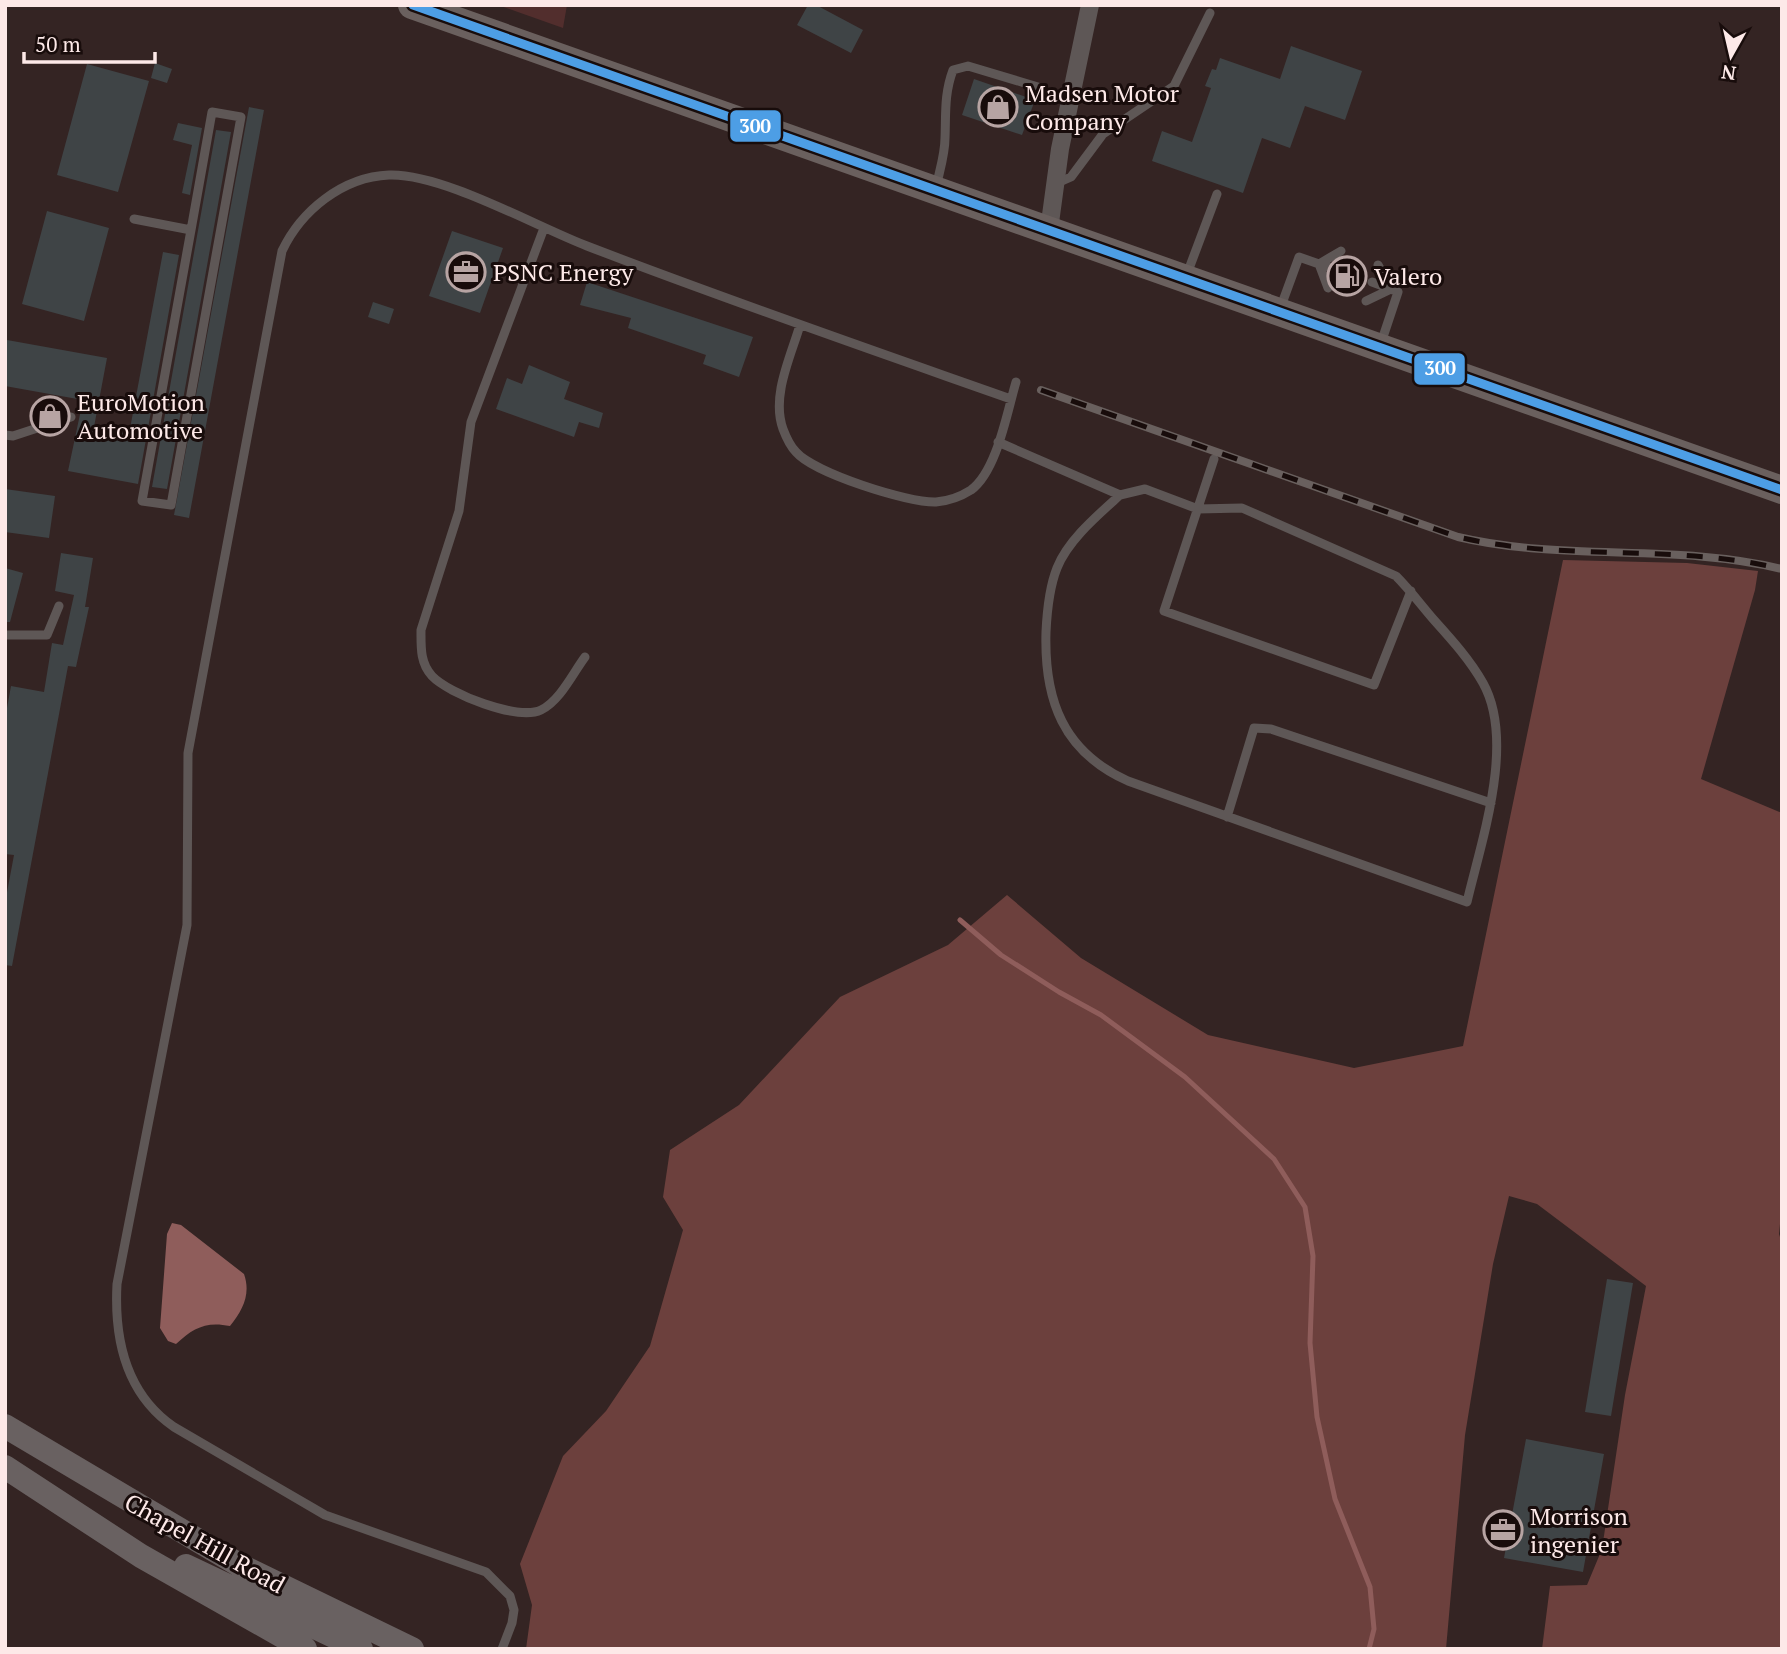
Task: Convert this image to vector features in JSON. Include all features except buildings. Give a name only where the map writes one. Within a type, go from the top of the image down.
[{"type":"main road","points":[[425,7],[1782,490]]},
{"type":"main road","name":"Chapel Hill Road","points":[[5,1426],[241,1566],[412,1649]]},
{"type":"main road","name":"Chapel Hill Road","points":[[5,1467],[141,1556],[305,1649]]},
{"type":"main road","points":[[108,1534],[157,1557],[201,1572],[361,1649]]},
{"type":"street","points":[[1049,230],[1055,184],[1090,5]]},
{"type":"lane","points":[[1055,184],[1071,177],[1103,134],[1174,86],[1210,13]]},
{"type":"lane","points":[[935,190],[945,137],[943,118],[948,84],[953,71],[968,66],[1038,87]]},
{"type":"lane","points":[[212,112],[241,117],[171,505],[142,501],[191,230],[212,112]]},
{"type":"lane","points":[[502,1649],[512,1623],[513,1610],[510,1596],[486,1572],[325,1515],[153,1413],[132,1382],[116,1332],[116,1305],[125,1238],[187,925],[188,753],[282,251],[293,228],[334,192],[360,181],[390,175],[422,178],[544,228],[800,325],[1011,400]]},
{"type":"lane","points":[[1185,279],[1217,194]]},
{"type":"lane","points":[[134,219],[191,230]]},
{"type":"lane","points":[[544,228],[471,422],[465,454],[463,491],[421,630],[421,652],[432,676],[448,688],[505,710],[524,714],[544,709],[554,700],[585,657]]},
{"type":"lane","points":[[1319,264],[1341,251]]},
{"type":"lane","points":[[1279,312],[1299,257],[1335,269]]},
{"type":"lane","points":[[1319,264],[1328,289]]},
{"type":"lane","points":[[1378,265],[1391,289]]},
{"type":"lane","points":[[1372,282],[1398,292],[1379,348]]},
{"type":"lane","points":[[1366,302],[1391,289]]},
{"type":"lane","points":[[800,325],[781,390],[779,414],[788,441],[809,463],[911,500],[933,502],[952,499],[971,490],[981,480],[998,442],[1016,382]]},
{"type":"lane","points":[[5,435],[13,436],[71,417]]},
{"type":"lane","points":[[998,442],[1120,495]]},
{"type":"lane","points":[[1214,459],[1164,611],[1374,685],[1411,591]]},
{"type":"lane","points":[[1145,489],[1198,509],[1242,508],[1396,576],[1465,656],[1485,686],[1495,726],[1497,762],[1491,803],[1467,902],[1109,773],[1082,752],[1065,730],[1055,708],[1046,650],[1052,583],[1057,567],[1072,545],[1120,495],[1145,489]]},
{"type":"lane","points":[[5,635],[47,635],[59,606]]},
{"type":"lane","points":[[1227,817],[1254,728],[1271,729],[1491,803]]},
{"type":"shaded area","points":[[498,5],[567,5],[563,28]]},
{"type":"shaded area","points":[[1563,560],[1687,563],[1758,571],[1755,590],[1701,779],[1782,813],[1782,1204],[1779,1234],[1782,1243],[1782,1649],[1542,1649],[1550,1586],[1587,1585],[1602,1549],[1625,1395],[1646,1286],[1537,1204],[1509,1196],[1493,1264],[1465,1435],[1446,1649],[526,1649],[532,1605],[520,1564],[563,1456],[606,1411],[650,1346],[683,1230],[663,1197],[670,1150],[739,1105],[840,997],[948,945],[1007,895],[1081,958],[1208,1035],[1354,1068],[1463,1046]]},
{"type":"shaded area","points":[[172,1223],[181,1225],[244,1274],[247,1288],[242,1308],[230,1326],[214,1324],[200,1327],[176,1344],[168,1341],[160,1328],[167,1234]]},
{"type":"waterway","points":[[960,920],[1001,955],[1101,1015],[1185,1077],[1274,1159],[1305,1207],[1313,1256],[1310,1343],[1317,1417],[1335,1499],[1370,1587],[1374,1629],[1369,1649]]},
{"type":"railway","points":[[1041,390],[1458,537],[1539,549],[1661,554],[1742,561],[1782,569]]},
{"type":"transit line","name":"300","points":[[413,5],[1782,490]]},
{"type":"place","name":"Madsen Motor Company","points":[[998,107]]},
{"type":"place","name":"PSNC Energy","points":[[466,272]]},
{"type":"place","name":"Valero","points":[[1347,276]]},
{"type":"place","name":"EuroMotion Automotive","points":[[50,416]]},
{"type":"place","name":"Morrison ingenier","points":[[1503,1530]]}]
